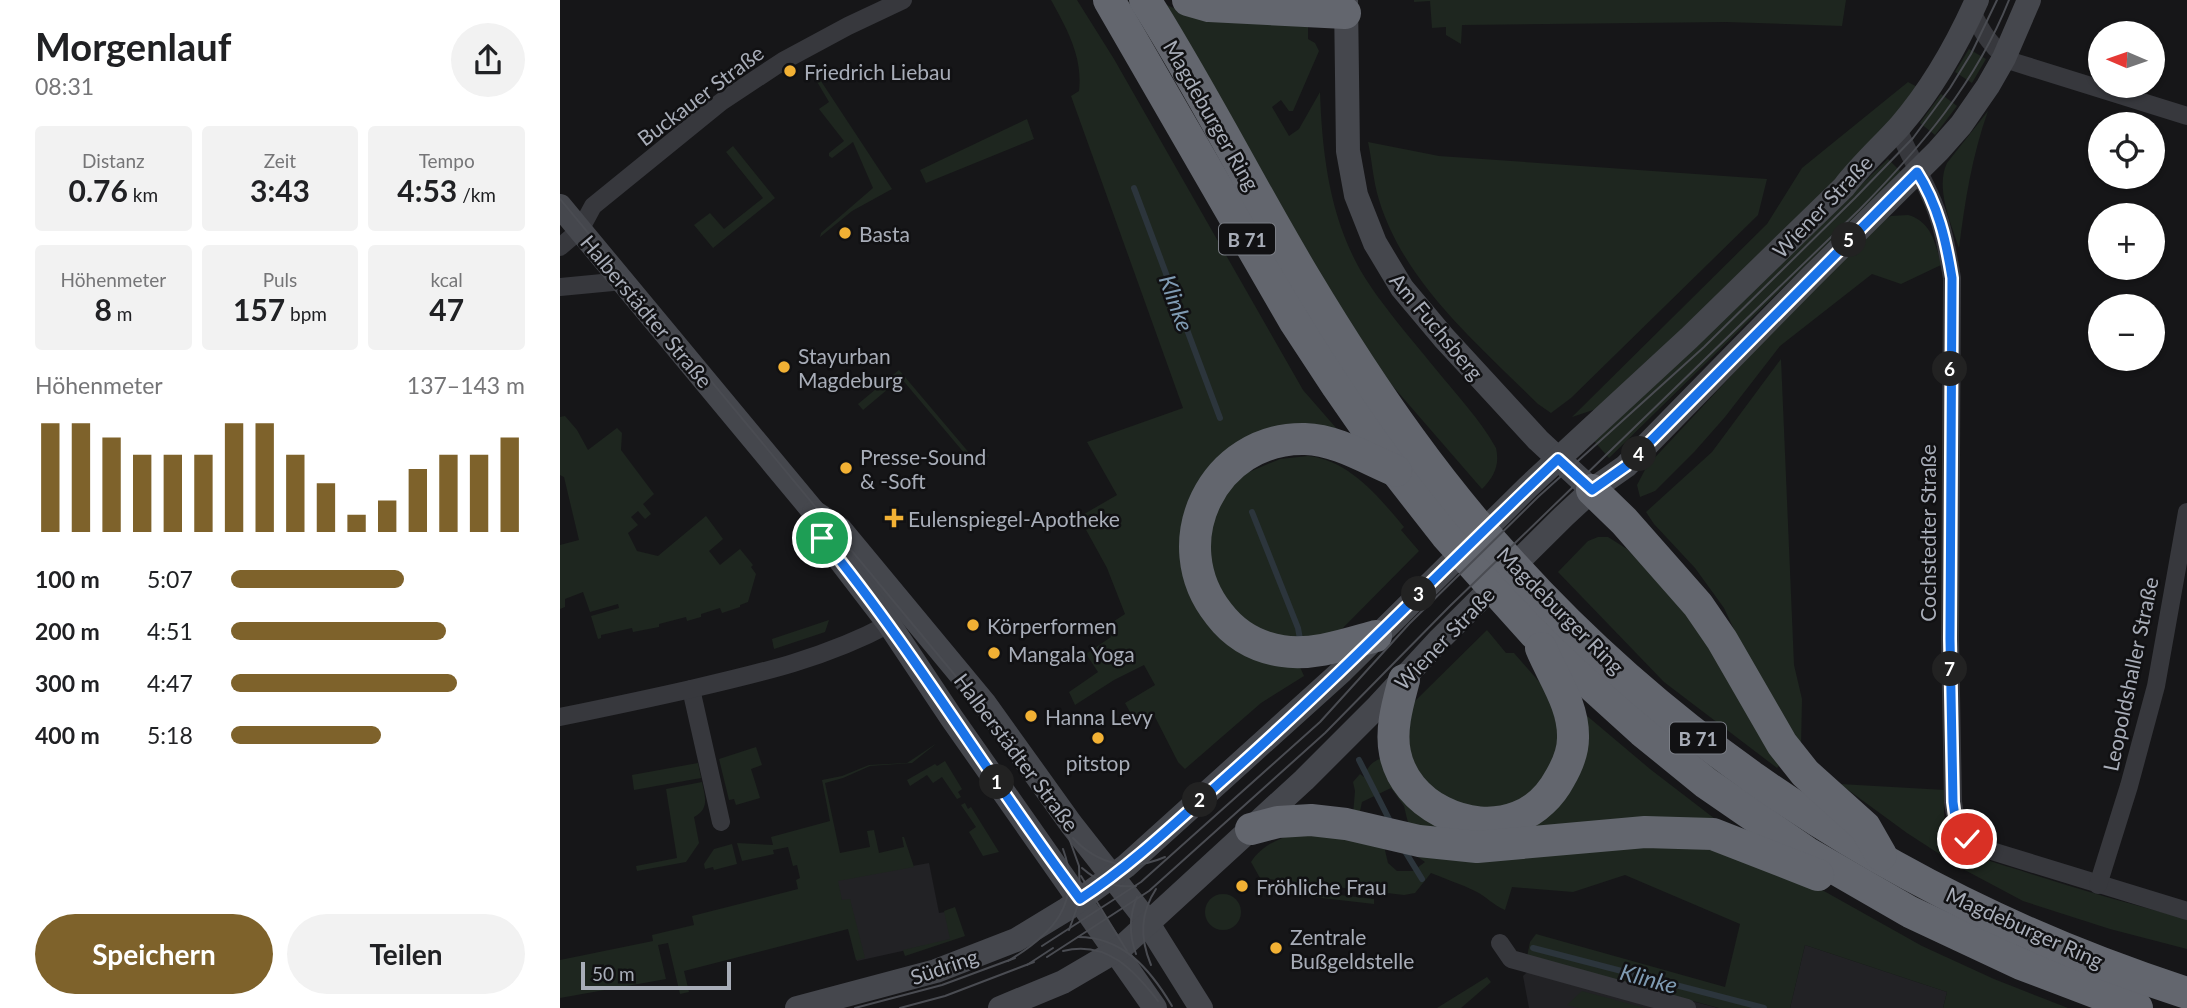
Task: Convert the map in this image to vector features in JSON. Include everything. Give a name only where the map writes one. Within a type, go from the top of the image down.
[{"type":"highway","name":"Magdeburger Ring","points":[[1109,0],[1295,322],[1396,471],[1533,585],[1584,638],[1704,743],[1816,821],[1885,862],[2017,927],[2109,965],[2187,993]]},
{"type":"highway","name":"Magdeburger Ring","points":[[1145,0],[1336,328],[1410,439],[1456,523],[1510,608],[1535,634],[1624,715],[1706,783],[1806,852],[1910,912],[2021,964],[2137,1008]]},
{"type":"highway","points":[[1188,0],[1209,6],[1345,7]]},
{"type":"highway","points":[[1376,636],[1316,650],[1283,652],[1258,645],[1236,632],[1216,610],[1202,586],[1195,565],[1195,540],[1201,511],[1211,488],[1223,474],[1261,447],[1286,440],[1312,440],[1335,444],[1396,471]]},
{"type":"highway","points":[[1592,490],[1624,521],[1698,605],[1723,640],[1786,750],[1805,773],[1865,827],[1885,862]]},
{"type":"highway","points":[[1404,680],[1396,708],[1395,754],[1413,790],[1443,813],[1462,820],[1483,822],[1518,817],[1553,791],[1570,755],[1573,739],[1569,710],[1535,634]]},
{"type":"highway","points":[[1251,829],[1278,822],[1311,820],[1419,841],[1477,848],[1645,831],[1713,834],[1910,912]]},
{"type":"main road","name":"Wiener Straße","points":[[1117,951],[1251,829],[1404,680],[1440,639],[1592,490],[1626,466],[1658,435],[1917,172],[1961,125],[1988,86],[2004,58],[2029,0]]},
{"type":"main road","name":"Wiener Straße","points":[[1080,899],[1112,876],[1273,735],[1844,187],[1898,128],[1933,82],[1974,6]]},
{"type":"main road","name":"Am Fuchsberg","points":[[1345,7],[1348,151],[1356,195],[1375,243],[1395,279],[1416,307],[1492,392],[1592,490]]},
{"type":"main road","name":"Halberstädter Straße","points":[[560,206],[814,512],[839,529],[985,704],[1071,824],[1147,923],[1201,1008]]},
{"type":"main road","name":"Halberstädter Straße","points":[[814,512],[822,538],[889,624],[1155,1008]]},
{"type":"main road","name":"Südring","points":[[797,1008],[936,971],[977,956],[1016,940],[1080,899]]},
{"type":"main road","points":[[1000,1008],[1063,982],[1117,951]]},
{"type":"street","name":"Buckauer Straße","points":[[560,247],[580,230],[593,206],[721,102],[783,61],[903,0]]},
{"type":"street","points":[[1974,6],[1976,21],[2004,58],[2187,116]]},
{"type":"street","name":"Cochstedter Straße","points":[[1898,128],[1935,207],[1952,278],[1950,639],[1953,802],[1956,824],[1967,839],[1982,848],[2187,911]]},
{"type":"street","points":[[560,287],[623,281]]},
{"type":"street","name":"Leopoldshaller Straße","points":[[2098,885],[2156,687],[2187,512]]},
{"type":"street","points":[[560,717],[802,662],[889,624]]},
{"type":"street","points":[[691,689],[721,822]]},
{"type":"street","points":[[1500,943],[1511,959],[1687,1008]]},
{"type":"shaded area","points":[[1051,0],[1077,0],[1114,59],[1303,390],[1337,429],[1252,441],[1188,569],[1299,665],[1304,676],[1261,703],[1185,769],[1178,762],[1153,713],[1136,723],[1125,703],[1155,685],[1144,665],[1075,705],[1069,692],[1098,672],[1086,654],[1111,637],[1105,627],[1125,614],[1107,568],[1079,517],[1117,495],[1087,442],[1183,408],[1071,96],[1079,91],[1079,67],[1068,33]]},
{"type":"shaded area","points":[[1414,0],[1846,0],[1842,26],[1726,22],[1462,25],[1461,44],[1446,35],[1446,27],[1432,28],[1430,1]]},
{"type":"shaded area","points":[[1165,4],[1182,12],[1308,26],[1308,39],[1315,43],[1319,51],[1293,111],[1289,111],[1281,100],[1272,107],[1289,136],[1299,129],[1320,92],[1329,180],[1347,244],[1364,277],[1383,304],[1490,437],[1496,448],[1497,460],[1490,480],[1482,489],[1371,361]]},
{"type":"shaded area","points":[[1969,49],[1986,59],[1972,83],[1955,72]]},
{"type":"shaded area","points":[[811,66],[892,189],[852,211],[820,237],[821,233],[873,188],[853,142],[832,158],[829,156],[829,153],[844,141],[819,109],[829,102],[809,68]]},
{"type":"shaded area","points":[[1908,82],[1921,89],[1891,125],[1673,338],[1596,409],[1572,417],[1767,224],[1802,168]]},
{"type":"shaded area","points":[[1941,94],[1957,106],[1935,135],[1920,123]]},
{"type":"shaded area","points":[[1988,111],[1970,178],[1959,248],[1943,194],[1944,173],[1947,163]]},
{"type":"shaded area","points":[[1027,119],[1034,139],[926,183],[920,170]]},
{"type":"shaded area","points":[[1368,142],[1439,156],[1767,179],[1758,215],[1571,398],[1551,413],[1538,404],[1468,335],[1425,286],[1406,259],[1379,200]]},
{"type":"shaded area","points":[[733,146],[775,198],[713,248],[694,225],[710,213],[724,229],[763,198],[726,152]]},
{"type":"shaded area","points":[[1888,159],[1901,172],[1609,458],[1593,440]]},
{"type":"shaded area","points":[[1908,215],[1922,222],[1931,234],[1941,265],[1901,284],[1872,274],[1780,346],[1695,451],[1655,491],[1640,497],[1637,485],[1647,466],[1774,330],[1880,222],[1891,216]]},
{"type":"shaded area","points":[[1781,359],[1794,665],[1802,699],[1801,747],[1762,689],[1724,608],[1695,568],[1646,512],[1712,452]]},
{"type":"shaded area","points":[[899,370],[976,461],[987,453],[989,456],[976,467],[901,378],[863,410],[858,404]]},
{"type":"shaded area","points":[[565,416],[588,450],[617,428],[622,433],[621,450],[654,494],[643,504],[651,514],[645,519],[638,511],[631,517],[638,525],[628,533],[637,551],[658,556],[706,516],[723,539],[709,551],[720,565],[740,549],[753,565],[751,567],[756,574],[748,602],[722,613],[720,608],[687,621],[686,617],[659,624],[659,627],[633,632],[632,628],[601,635],[598,639],[591,616],[619,608],[618,604],[590,612],[583,592],[565,599],[565,607],[560,609],[560,545],[579,540],[564,477],[560,475],[560,417]]},
{"type":"shaded area","points":[[1308,456],[1337,465],[1362,482],[1404,527],[1401,530],[1419,551],[1337,634],[1286,639],[1261,634],[1228,608],[1206,557],[1216,504],[1242,475],[1280,459]]},
{"type":"shaded area","points":[[1608,537],[1627,549],[1691,617],[1782,762],[1777,768],[1664,682],[1558,572],[1588,541]]},
{"type":"shaded area","points":[[829,620],[825,632],[774,649],[772,639]]},
{"type":"shaded area","points":[[1487,630],[1506,653],[1514,653],[1542,685],[1555,712],[1559,741],[1549,771],[1528,796],[1499,809],[1455,805],[1419,777],[1407,748],[1406,724],[1413,703]]},
{"type":"shaded area","points":[[1586,715],[1650,769],[1719,822],[1511,830]]},
{"type":"shaded area","points":[[937,743],[912,763],[870,766],[825,783],[840,853],[870,847],[867,831],[874,830],[879,853],[904,847],[904,837],[914,867],[838,881],[842,900],[850,899],[865,958],[856,960],[848,929],[684,971],[689,992],[680,994],[668,943],[658,945],[666,979],[560,998],[560,960],[653,941],[652,935],[694,925],[692,916],[798,889],[796,880],[800,878],[797,865],[793,866],[788,847],[773,850],[774,854],[742,861],[737,843],[773,845],[771,837],[830,821],[822,780],[842,776],[869,765],[907,763]]},
{"type":"shaded area","points":[[756,747],[762,765],[751,769],[760,798],[736,805],[734,799],[729,800],[719,759]]},
{"type":"shaded area","points":[[1384,757],[1452,829],[1409,827],[1404,806],[1391,788],[1362,802],[1359,816],[1353,815],[1353,782],[1360,774],[1364,777],[1371,764]]},
{"type":"shaded area","points":[[945,761],[962,789],[958,792],[961,797],[957,799],[942,777],[933,783],[927,775],[910,786],[907,780]]},
{"type":"shaded area","points":[[698,763],[701,778],[634,790],[632,775]]},
{"type":"shaded area","points":[[702,782],[704,806],[694,817],[699,843],[686,862],[637,871],[636,866],[677,858],[666,789]]},
{"type":"shaded area","points":[[1840,784],[1945,790],[1944,812],[1949,832],[1966,850],[1992,862],[2187,919],[2187,949],[2110,929],[2023,901],[1961,868]]},
{"type":"shaded area","points":[[965,803],[968,809],[971,807],[999,852],[983,856],[969,832],[976,827],[961,805]]},
{"type":"shaded area","points":[[1301,832],[1383,842],[1388,863],[1397,871],[1413,871],[1425,862],[1415,855],[1690,843],[1799,877],[1922,946],[1994,979],[2068,1008],[1943,1008],[1947,992],[1805,945],[1790,1008],[1719,1008],[1527,957],[1530,942],[1536,934],[1725,987],[1740,924],[1625,875],[1573,892],[1512,887],[1505,910],[1475,891],[1431,873],[1415,893],[1404,895],[1260,878],[1251,862],[1255,856],[1273,842]]},
{"type":"shaded area","points":[[732,844],[737,864],[714,870],[713,867],[705,869],[704,864],[714,849]]},
{"type":"shaded area","points":[[929,863],[939,913],[945,912],[952,940],[857,961],[836,880]]},
{"type":"shaded area","points":[[1269,887],[1374,899],[1374,904],[1269,892]]},
{"type":"shaded area","points":[[1223,894],[1235,900],[1241,912],[1235,924],[1223,930],[1211,924],[1205,912],[1211,900]]},
{"type":"shaded area","points":[[955,907],[965,936],[905,956],[903,950],[950,939],[944,911]]},
{"type":"shaded area","points":[[1805,945],[1947,992],[1943,1008],[1790,1008]]},
{"type":"shaded area","points":[[1540,961],[1718,1008],[1529,1008],[1523,976]]},
{"type":"shaded area","points":[[1487,977],[1491,982],[1461,1008],[1437,1008]]},
{"type":"shaded area","points":[[1582,991],[1645,1008],[1579,1008],[1567,1005]]},
{"type":"waterway","name":"Klinke","points":[[1134,188],[1220,418]]},
{"type":"waterway","name":"Klinke","points":[[1252,512],[1300,639]]},
{"type":"waterway","name":"Klinke","points":[[1359,760],[1391,823]]},
{"type":"waterway","name":"Klinke","points":[[1403,848],[1422,879]]},
{"type":"waterway","name":"Klinke","points":[[1533,948],[1764,1008]]},
{"type":"tram line","points":[[1042,946],[1141,882],[1320,722],[1409,624],[1538,497],[1704,347],[1855,198],[1913,138],[1950,88],[1971,54],[1997,0]]},
{"type":"tram line","points":[[1047,957],[1149,891],[1325,733],[1450,606],[1859,210],[1904,162],[1945,112],[1980,59],[2009,0]]},
{"type":"tram line","points":[[560,199],[954,674],[1030,775],[1069,838],[1079,866],[1080,899],[1069,930]]},
{"type":"tram line","points":[[1073,838],[1093,854],[1116,863],[1140,864],[1165,857]]},
{"type":"tram line","points":[[1008,961],[1038,940],[1060,916],[1069,886],[1063,849]]},
{"type":"tram line","points":[[1082,868],[1107,883],[1136,886]]},
{"type":"tram line","points":[[1081,876],[1127,951]]},
{"type":"tram line","points":[[1151,965],[1143,926],[1147,907],[1156,889]]},
{"type":"tram line","points":[[1136,954],[1131,926],[1137,897]]},
{"type":"tram line","points":[[1078,937],[1094,938],[1122,949],[1144,968],[1172,1006]]},
{"type":"tram line","points":[[1027,965],[1053,948]]},
{"type":"tram line","points":[[1063,951],[1093,950],[1118,960],[1158,1001]]},
{"type":"tram line","points":[[855,1008],[942,985],[1015,958]]},
{"type":"tram line","points":[[900,1008],[945,996],[1034,962]]},
{"type":"place","name":"Friedrich Liebau","points":[[790,71]]},
{"type":"place","name":"Basta","points":[[845,233]]},
{"type":"place","name":"Stayurban Magdeburg","points":[[784,367]]},
{"type":"place","name":"Presse-Sound & -Soft","points":[[846,468]]},
{"type":"place","name":"Eulenspiegel-Apotheke","points":[[894,518]]},
{"type":"place","name":"Körperformen","points":[[973,625]]},
{"type":"place","name":"Mangala Yoga","points":[[994,653]]},
{"type":"place","name":"Hanna Levy","points":[[1031,716]]},
{"type":"place","name":"pitstop","points":[[1098,738]]},
{"type":"place","name":"Fröhliche Frau","points":[[1242,886]]},
{"type":"place","name":"Zentrale Bußgeldstelle","points":[[1276,948]]},
{"type":"route","points":[[822,538],[889,624],[951,717],[1080,899],[1126,866],[1273,735],[1558,459],[1592,490],[1626,466],[1917,172],[1935,207],[1952,278],[1950,639],[1953,802],[1956,824],[1967,839]]}]
